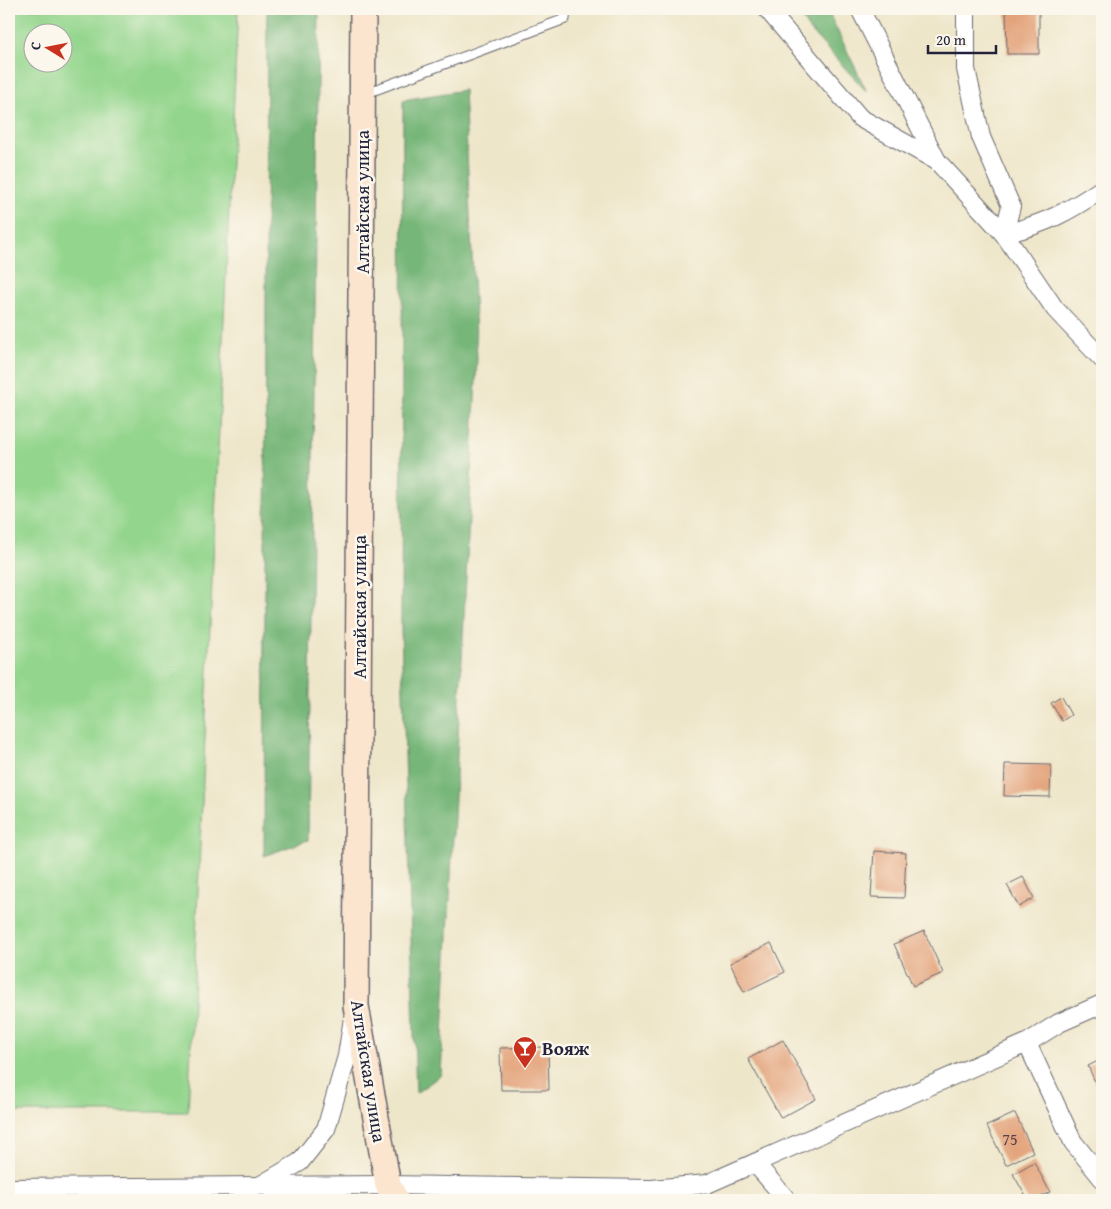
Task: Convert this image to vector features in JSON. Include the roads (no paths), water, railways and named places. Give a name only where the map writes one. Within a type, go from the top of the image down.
[{"type":"main road","name":"Алтайская улица","points":[[364,9],[356,1006],[392,1193]]},
{"type":"street","points":[[767,9],[860,118],[937,160]]},
{"type":"street","points":[[860,9],[937,160],[1004,234],[1055,309],[1102,359]]},
{"type":"street","points":[[966,9],[966,69],[981,137],[1012,206],[1004,234]]},
{"type":"street","points":[[1004,234],[1044,223],[1067,212],[1102,188]]},
{"type":"street","points":[[9,1188],[261,1186],[392,1193],[566,1188],[651,1189],[707,1184],[1027,1043],[1059,1023],[1102,1004]]},
{"type":"street","points":[[261,1186],[300,1162],[326,1129],[347,1056],[356,1006]]},
{"type":"street","points":[[1027,1043],[1073,1142],[1102,1178]]},
{"type":"street","points":[[755,1163],[787,1200]]},
{"type":"street","points":[[261,1186],[298,1200]]},
{"type":"street","points":[[553,1200],[566,1188]]},
{"type":"lane","points":[[363,94],[565,19],[566,9]]},
{"type":"place","name":"Вояж","points":[[525,1069]]}]
